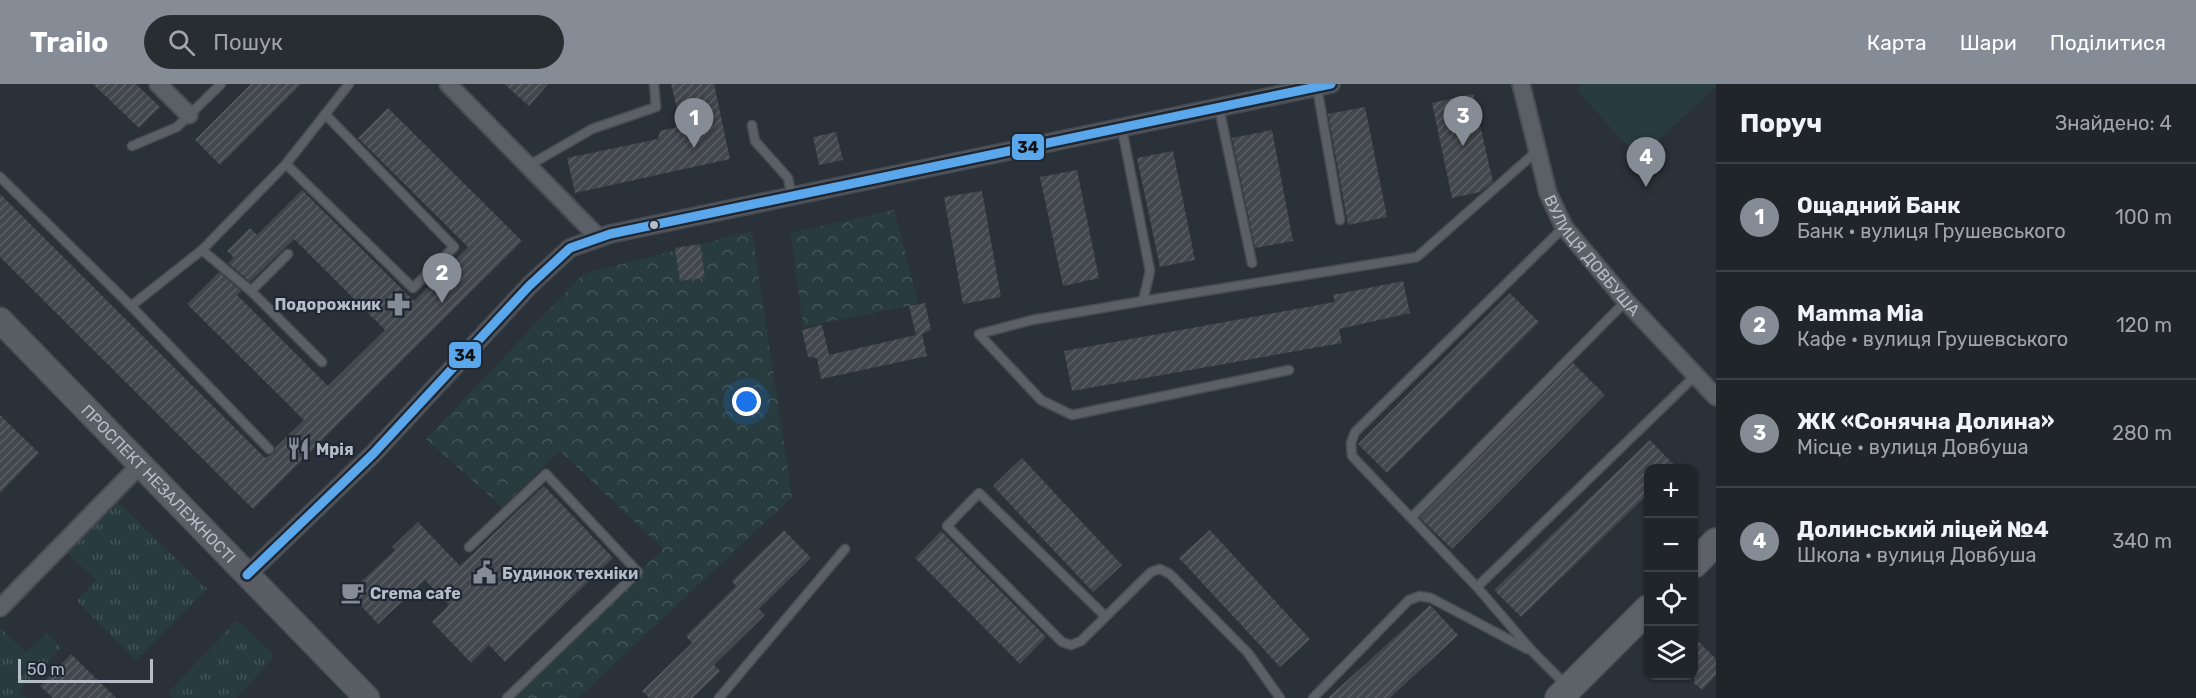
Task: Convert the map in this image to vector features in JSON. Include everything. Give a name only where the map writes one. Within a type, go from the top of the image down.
[{"type":"main road","name":"ПРОСПЕКТ НЕЗАЛЕЖНОСТІ","points":[[0,320],[368,698]]},
{"type":"main road","points":[[1698,560],[1716,542]]},
{"type":"main road","points":[[1564,693],[1644,613]]},
{"type":"street","points":[[158,84],[189,115]]},
{"type":"street","points":[[448,84],[598,237]]},
{"type":"street","name":"ВУЛИЦЯ ДОВБУША","points":[[1521,84],[1548,193],[1564,227],[1626,302],[1716,397]]},
{"type":"street","points":[[247,575],[372,454],[529,286],[570,248],[598,237],[1324,86]]},
{"type":"street","points":[[0,608],[140,465]]},
{"type":"lane","points":[[132,146],[177,127],[221,84]]},
{"type":"lane","points":[[131,306],[202,250],[286,164],[349,84]]},
{"type":"lane","points":[[528,166],[592,129],[656,107],[654,84]]},
{"type":"lane","points":[[1324,86],[1340,220]]},
{"type":"lane","points":[[1219,108],[1252,263]]},
{"type":"lane","points":[[286,164],[413,288],[454,247],[324,114]]},
{"type":"lane","points":[[752,125],[755,141],[788,178],[792,197]]},
{"type":"lane","points":[[1122,129],[1150,271],[1143,301]]},
{"type":"lane","points":[[1289,370],[1072,416],[1041,400],[979,334],[1032,320],[1417,257],[1537,151]]},
{"type":"lane","points":[[0,177],[131,306],[269,448]]},
{"type":"lane","points":[[1564,227],[1355,432],[1351,443],[1352,456],[1477,588],[1533,652],[1564,693]]},
{"type":"lane","points":[[202,250],[251,291],[322,362]]},
{"type":"lane","points":[[251,291],[288,254]]},
{"type":"lane","points":[[1412,517],[1626,302]]},
{"type":"lane","points":[[1477,588],[1696,374]]},
{"type":"lane","points":[[469,547],[546,474],[638,572],[507,698]]},
{"type":"lane","points":[[1105,616],[979,493],[947,526],[1062,642],[1071,645],[1081,641],[1151,572],[1160,569],[1170,574],[1248,653],[1280,698]]},
{"type":"lane","points":[[719,698],[845,549]]},
{"type":"lane","points":[[1312,698],[1409,600],[1420,596],[1431,598],[1533,652]]},
{"type":"green space","points":[[1583,84],[1716,84],[1716,87],[1639,158],[1576,90]]},
{"type":"green space","points":[[894,210],[918,302],[909,306],[803,327],[791,233]]},
{"type":"green space","points":[[752,231],[792,497],[578,698],[507,698],[663,549],[560,451],[502,507],[426,439],[583,274]]},
{"type":"green space","points":[[116,500],[207,589],[136,660],[77,601],[96,580],[66,551]]},
{"type":"green space","points":[[237,620],[275,656],[236,698],[173,698],[168,693]]},
{"type":"green space","points":[[0,628],[26,653],[46,633],[61,648],[19,691],[26,698],[0,698]]},
{"type":"building","points":[[93,84],[136,84],[160,107],[139,128]]},
{"type":"building","points":[[251,84],[301,84],[220,165],[195,140]]},
{"type":"building","points":[[504,84],[548,84],[529,106]]},
{"type":"building","points":[[671,84],[714,84],[730,159],[575,193],[567,158],[658,139],[660,131],[681,126]]},
{"type":"building","points":[[1473,94],[1493,182],[1480,192],[1452,198],[1432,103]]},
{"type":"building","points":[[1365,107],[1387,217],[1348,225],[1328,114]]},
{"type":"building","points":[[388,108],[522,241],[253,509],[0,257],[0,194],[265,458],[274,453],[275,448],[304,420],[187,304],[219,272],[241,291],[237,295],[328,386],[385,330],[294,239],[250,282],[228,263],[234,258],[227,251],[250,228],[257,235],[302,190],[414,301],[468,247],[358,138]]},
{"type":"building","points":[[1272,130],[1293,241],[1255,248],[1232,138]]},
{"type":"building","points":[[836,132],[843,160],[819,165],[813,137]]},
{"type":"building","points":[[1173,151],[1195,260],[1160,267],[1137,158]]},
{"type":"building","points":[[1077,170],[1099,278],[1063,286],[1040,177]]},
{"type":"building","points":[[982,191],[1001,297],[963,304],[944,197]]},
{"type":"building","points":[[700,244],[705,277],[680,281],[675,248]]},
{"type":"building","points":[[1403,281],[1410,313],[1339,329],[1342,343],[1072,391],[1064,351],[1335,302],[1333,295]]},
{"type":"building","points":[[1510,293],[1539,322],[1387,473],[1358,444]]},
{"type":"building","points":[[925,303],[931,330],[922,334],[927,356],[821,379],[817,358],[808,357],[802,330],[822,325],[829,355],[916,335],[909,306]]},
{"type":"building","points":[[1573,363],[1605,395],[1452,549],[1420,518]]},
{"type":"building","points":[[0,415],[39,453],[0,493]]},
{"type":"building","points":[[1650,440],[1673,464],[1644,464],[1644,498],[1521,617],[1494,590]]},
{"type":"building","points":[[1022,458],[1122,565],[1093,592],[993,486]]},
{"type":"building","name":"Будинок техніки","points":[[544,486],[613,558],[505,662],[489,645],[471,663],[432,622],[449,605],[425,580],[378,624],[349,593],[395,550],[392,547],[418,522],[460,566]]},
{"type":"building","points":[[784,530],[811,558],[759,609],[765,615],[714,665],[720,671],[692,698],[649,698],[642,691],[692,643],[686,636],[736,586],[732,581]]},
{"type":"building","points":[[1210,530],[1310,639],[1280,667],[1179,558]]},
{"type":"building","points":[[941,531],[1046,637],[1020,664],[915,558]]},
{"type":"building","points":[[1430,605],[1458,635],[1390,698],[1328,698]]},
{"type":"building","points":[[1698,641],[1716,659],[1716,675],[1702,690],[1694,683],[1694,680],[1698,680]]},
{"type":"building","points":[[71,654],[116,698],[53,698],[40,686]]},
{"type":"transit line","name":"34","points":[[247,575],[373,454],[529,286],[570,248],[610,234],[1331,84]]},
{"type":"place","name":"ЖК «Сонячна Долина»","points":[[1463,146]]},
{"type":"place","name":"Ощадний Банк","points":[[694,148]]},
{"type":"place","name":"Долинський ліцей №4","points":[[1646,187]]},
{"type":"place","name":"Mamma Mia","points":[[442,303]]},
{"type":"place","name":"Подорожник","points":[[399,304]]},
{"type":"place","name":"Мрія","points":[[298,449]]},
{"type":"place","name":"Будинок техніки","points":[[484,573]]},
{"type":"place","name":"Crema cafe","points":[[352,593]]}]
